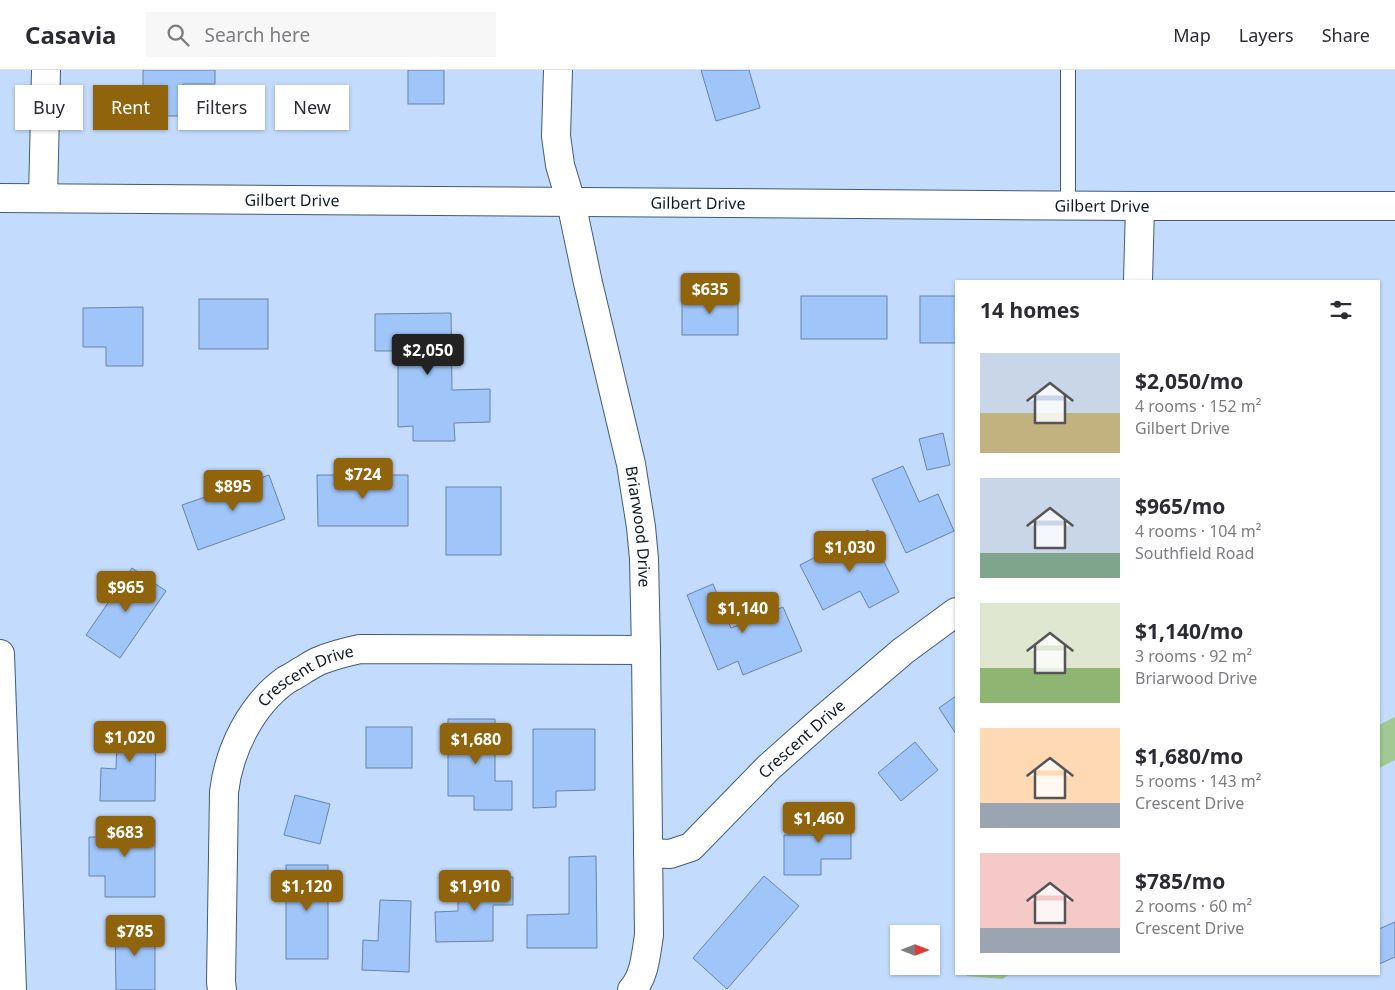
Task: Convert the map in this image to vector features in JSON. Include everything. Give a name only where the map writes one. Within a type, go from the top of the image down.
[{"type":"street","points":[[43,198],[46,70]]},
{"type":"street","name":"Briarwood Drive","points":[[558,70],[556,136],[560,165],[571,202],[588,283],[631,464],[643,551],[649,935],[644,967],[632,990]]},
{"type":"street","name":"Gilbert Drive","points":[[0,198],[1395,206]]},
{"type":"street","points":[[1138,280],[1140,206]]},
{"type":"street","name":"Crescent Drive","points":[[648,853],[670,854],[691,847],[768,768],[822,720],[903,651],[955,613]]},
{"type":"street","name":"Crescent Drive","points":[[222,990],[224,792],[226,773],[239,738],[259,706],[286,681],[318,661],[360,649],[646,650]]},
{"type":"street","points":[[0,654],[12,990]]},
{"type":"lane","points":[[1068,70],[1068,205]]},
{"type":"shaded area","points":[[1395,717],[1395,760],[1380,768],[1380,724]]},
{"type":"shaded area","points":[[967,975],[1008,975],[1003,979]]},
{"type":"building","points":[[143,70],[215,70],[215,84],[178,85],[178,116],[168,116],[168,85],[143,85]]},
{"type":"building","points":[[408,70],[444,70],[444,104],[408,104]]},
{"type":"building","points":[[701,70],[749,70],[760,108],[716,121]]},
{"type":"building","points":[[682,295],[738,295],[738,335],[682,335]]},
{"type":"building","points":[[801,296],[887,296],[887,339],[801,339]]},
{"type":"building","points":[[920,296],[955,296],[955,343],[920,343]]},
{"type":"building","points":[[199,299],[268,299],[268,349],[199,349]]},
{"type":"building","points":[[143,307],[143,366],[106,366],[106,347],[83,347],[83,308]]},
{"type":"building","points":[[451,313],[452,390],[490,389],[490,422],[454,423],[455,441],[413,441],[413,426],[398,427],[398,351],[375,351],[375,314]]},
{"type":"building","points":[[943,433],[950,465],[927,470],[919,439]]},
{"type":"building","points":[[903,466],[919,502],[938,494],[954,531],[906,553],[872,479]]},
{"type":"building","points":[[269,475],[285,519],[198,550],[182,505]]},
{"type":"building","points":[[317,475],[408,475],[408,526],[318,526]]},
{"type":"building","points":[[446,487],[501,487],[501,555],[446,555]]},
{"type":"building","points":[[868,530],[899,592],[869,608],[860,591],[823,610],[800,565]]},
{"type":"building","points":[[132,568],[166,591],[120,658],[86,635]]},
{"type":"building","points":[[713,584],[731,628],[783,607],[802,651],[743,675],[738,661],[718,670],[687,595]]},
{"type":"building","points":[[955,697],[955,732],[939,708]]},
{"type":"building","points":[[448,719],[495,719],[495,781],[512,781],[512,810],[474,810],[474,796],[448,796]]},
{"type":"building","points":[[100,723],[156,723],[155,801],[100,801],[101,768],[116,769],[117,738],[100,738]]},
{"type":"building","points":[[366,727],[412,727],[412,768],[366,768]]},
{"type":"building","points":[[533,729],[595,729],[595,790],[556,791],[556,807],[533,808]]},
{"type":"building","points":[[915,742],[938,770],[901,801],[878,773]]},
{"type":"building","points":[[295,795],[330,804],[320,844],[284,835]]},
{"type":"building","points":[[818,810],[851,810],[851,859],[821,859],[821,875],[784,875],[784,835],[818,835]]},
{"type":"building","points":[[103,820],[155,820],[155,897],[105,897],[105,876],[89,876],[89,837],[103,837]]},
{"type":"building","points":[[596,856],[597,948],[527,948],[527,915],[569,914],[569,857]]},
{"type":"building","points":[[286,865],[328,865],[328,959],[286,959]]},
{"type":"building","points":[[764,876],[799,906],[727,989],[693,958]]},
{"type":"building","points":[[475,877],[513,877],[513,905],[493,905],[493,941],[436,942],[435,912],[458,911],[458,891],[475,891]]},
{"type":"building","points":[[380,900],[411,901],[409,972],[362,970],[363,940],[378,941]]},
{"type":"building","points":[[1395,922],[1395,957],[1380,964],[1380,929]]},
{"type":"building","points":[[115,925],[155,925],[155,990],[116,990]]}]
